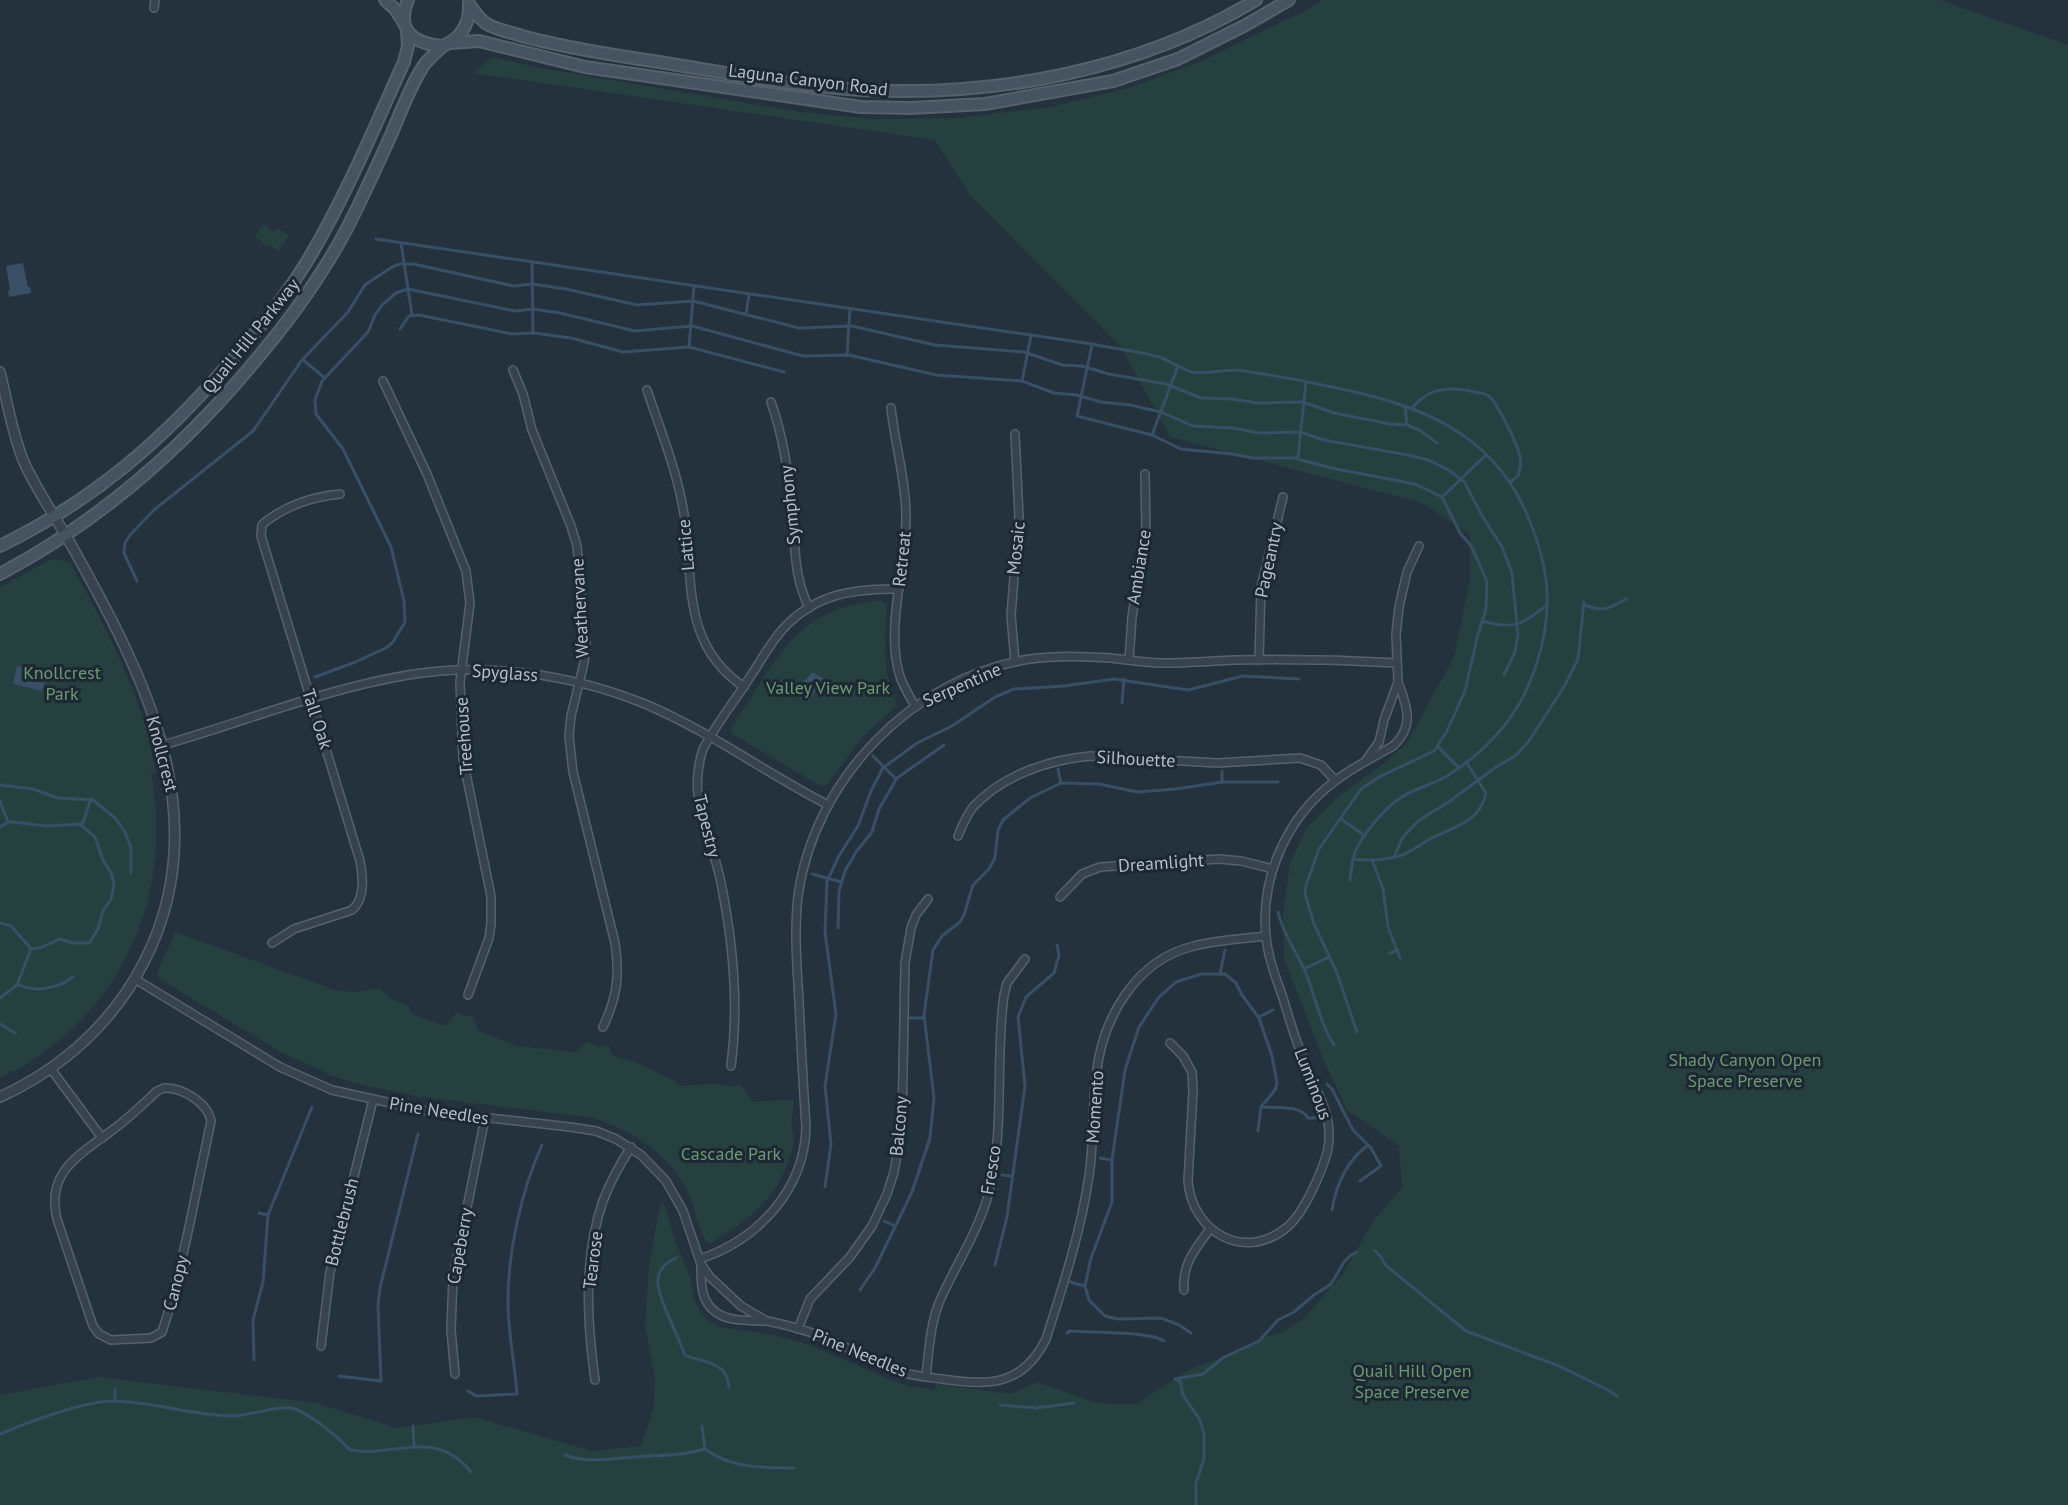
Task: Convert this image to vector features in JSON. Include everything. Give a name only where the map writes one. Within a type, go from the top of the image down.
[{"type":"main road","points":[[385,0],[395,9],[405,27]]},
{"type":"main road","name":"Quail Hill Parkway","points":[[0,546],[94,492],[128,466],[175,424],[251,338],[287,292],[308,260],[337,207],[404,62],[408,46],[405,7],[408,0]]},
{"type":"main road","name":"Laguna Canyon Road","points":[[468,2],[477,16],[492,26],[538,40],[595,52],[809,85],[911,92],[983,87],[1109,65],[1171,43],[1256,0]]},
{"type":"main road","name":"Laguna Canyon Road","points":[[405,27],[422,43],[487,42],[585,67],[814,100],[871,107],[911,108],[985,104],[1113,81],[1178,59],[1244,26],[1289,0]]},
{"type":"main road","name":"Quail Hill Parkway","points":[[0,574],[65,535],[132,487],[172,453],[212,411],[282,328],[312,287],[339,243],[421,70],[446,44],[461,34],[466,26],[468,2]]},
{"type":"main road","points":[[809,85],[814,100]]},
{"type":"street","name":"Weathervane","points":[[513,370],[523,393],[536,441],[577,546],[585,636],[584,663],[571,716],[569,736],[571,760],[615,943],[618,965],[617,991],[603,1027]]},
{"type":"street","name":"Knollcrest","points":[[0,372],[20,451],[32,479],[116,628],[163,745],[175,806],[176,845],[173,869],[159,929],[135,980],[124,996],[96,1031],[74,1052],[28,1083],[0,1097]]},
{"type":"street","name":"Treehouse","points":[[383,381],[427,474],[466,571],[470,603],[461,670],[460,718],[463,759],[491,896],[489,938],[468,995]]},
{"type":"street","name":"Lattice","points":[[647,390],[679,490],[685,528],[690,594],[698,627],[717,662],[734,681],[744,687]]},
{"type":"street","name":"Symphony","points":[[771,402],[781,432],[789,479],[797,578],[809,608]]},
{"type":"street","name":"Retreat","points":[[891,408],[903,473],[906,504],[906,536],[896,638],[897,664],[903,684],[915,706]]},
{"type":"street","name":"Mosaic","points":[[1015,662],[1011,615],[1019,516],[1016,434]]},
{"type":"street","name":"Ambiance","points":[[1129,660],[1132,617],[1145,542],[1145,474]]},
{"type":"street","name":"Tall Oak","points":[[272,943],[294,929],[352,910],[361,897],[360,861],[262,543],[261,531],[265,522],[296,503],[340,494]]},
{"type":"street","name":"Pageantry","points":[[1258,660],[1261,587],[1283,497]]},
{"type":"street","name":"Luminous","points":[[1210,1229],[1229,1239],[1246,1242],[1271,1237],[1283,1231],[1300,1213],[1328,1150],[1329,1133],[1326,1110],[1300,1050],[1272,966],[1266,936],[1265,911],[1273,869],[1283,842],[1298,818],[1311,802],[1335,780],[1393,746],[1400,740],[1406,728],[1408,711],[1398,682],[1397,620],[1407,572],[1419,546]]},
{"type":"street","name":"Tapestry","points":[[731,1066],[735,1028],[728,926],[721,882],[697,796],[700,757],[710,737],[782,631],[809,608],[853,590],[899,589]]},
{"type":"street","name":"Serpentine","points":[[701,1261],[745,1236],[772,1213],[787,1193],[801,1160],[806,1125],[797,966],[797,909],[800,883],[828,805],[844,780],[875,741],[915,706],[959,682],[1015,662],[1046,657],[1076,656],[1160,663],[1258,660],[1397,663]]},
{"type":"street","name":"Spyglass","points":[[163,745],[310,699],[398,677],[461,670],[537,675],[579,683],[643,703],[710,737],[828,805]]},
{"type":"street","name":"Luminous","points":[[1366,761],[1378,742],[1398,682]]},
{"type":"street","name":"Silhouette","points":[[958,836],[973,808],[1004,783],[1023,772],[1074,758],[1090,756],[1218,763],[1300,758],[1321,765],[1335,780]]},
{"type":"street","name":"Dreamlight","points":[[1060,897],[1082,874],[1100,867],[1219,859],[1241,861],[1273,869]]},
{"type":"street","name":"Balcony","points":[[798,1329],[810,1299],[844,1264],[865,1238],[883,1204],[894,1172],[902,1126],[905,963],[911,928],[916,915],[928,898]]},
{"type":"street","name":"Momento","points":[[1022,1370],[1037,1355],[1046,1339],[1077,1231],[1090,1174],[1096,1076],[1104,1041],[1118,1006],[1130,987],[1143,973],[1157,962],[1175,953],[1192,946],[1266,936]]},
{"type":"street","name":"Fresco","points":[[926,1377],[935,1314],[941,1297],[976,1227],[989,1190],[996,1146],[1004,995],[1007,983],[1025,958]]},
{"type":"street","name":"Pine Needles","points":[[135,980],[294,1074],[332,1090],[427,1111],[596,1131],[631,1147],[666,1181],[682,1210],[701,1261],[710,1277],[737,1302],[768,1322]]},
{"type":"street","points":[[1170,1043],[1183,1056],[1192,1072],[1189,1192],[1195,1211],[1210,1229],[1187,1262],[1184,1290]]},
{"type":"street","points":[[51,1069],[102,1138]]},
{"type":"street","name":"Canopy","points":[[164,1088],[177,1089],[202,1104],[210,1117],[211,1129],[204,1165],[172,1299],[164,1327],[158,1335],[151,1338],[111,1340],[99,1334],[93,1326],[57,1220],[55,1194],[62,1173],[74,1158],[102,1138],[164,1088]]},
{"type":"street","name":"Bottlebrush","points":[[321,1346],[330,1272],[373,1100]]},
{"type":"street","name":"Capeberry","points":[[455,1374],[450,1330],[453,1277],[485,1118]]},
{"type":"street","name":"Tearose","points":[[595,1380],[588,1310],[593,1247],[603,1201],[631,1147]]},
{"type":"street","name":"Pine Needles","points":[[701,1261],[702,1292],[705,1300],[713,1310],[733,1319],[768,1322],[798,1329],[831,1340],[899,1371],[926,1377],[986,1384],[1008,1379],[1022,1370]]},
{"type":"green space","points":[[1322,0],[1940,0],[2068,45],[2068,1505],[0,1505],[0,1395],[98,1377],[316,1403],[397,1428],[475,1417],[592,1451],[641,1446],[654,1407],[655,1378],[645,1327],[649,1266],[660,1205],[664,1203],[676,1243],[690,1276],[694,1299],[708,1320],[720,1327],[774,1335],[809,1345],[889,1379],[909,1386],[934,1390],[936,1384],[1011,1394],[1038,1382],[1093,1402],[1135,1405],[1191,1368],[1231,1355],[1263,1337],[1281,1333],[1304,1318],[1342,1275],[1374,1220],[1402,1188],[1399,1146],[1347,1110],[1323,1059],[1284,958],[1283,912],[1290,863],[1306,829],[1339,796],[1406,744],[1454,657],[1470,579],[1470,535],[1422,503],[1170,437],[1122,348],[969,194],[935,140],[473,73],[492,57],[535,67],[800,112],[878,119],[958,118],[1050,107],[1128,88],[1197,63],[1298,15]]},
{"type":"green space","points":[[264,224],[274,232],[278,228],[289,236],[278,251],[270,245],[268,247],[254,236]]},
{"type":"green space","name":"Knollcrest Park","points":[[52,559],[70,562],[112,643],[139,705],[156,773],[151,772],[156,813],[155,854],[149,894],[138,932],[120,968],[98,1001],[70,1031],[37,1057],[19,1069],[10,1070],[9,1073],[0,1077],[0,587]]},
{"type":"green space","name":"Valley View Park","points":[[882,601],[887,605],[885,645],[887,673],[897,705],[862,738],[828,784],[821,786],[732,734],[731,727],[775,661],[807,626],[828,614],[852,605]]},
{"type":"green space","name":"Cascade Park","points":[[175,932],[335,990],[355,992],[379,988],[392,999],[409,1006],[413,1014],[445,1026],[457,1012],[465,1016],[473,1016],[477,1030],[517,1046],[576,1052],[588,1041],[597,1047],[608,1045],[613,1056],[640,1064],[675,1081],[679,1086],[719,1084],[730,1087],[740,1084],[753,1102],[794,1100],[792,1130],[794,1142],[789,1159],[783,1174],[768,1198],[736,1227],[708,1243],[701,1232],[691,1201],[681,1181],[662,1156],[637,1138],[593,1118],[414,1096],[355,1083],[331,1075],[281,1052],[158,978],[158,971]]},
{"type":"water","points":[[23,263],[31,293],[9,297],[6,266]]},
{"type":"water","points":[[33,665],[41,672],[47,673],[42,691],[13,684],[17,666]]},
{"type":"water","points":[[812,672],[823,678],[809,702],[796,695],[796,691]]},
{"type":"waterway","points":[[376,239],[1092,344],[1162,358],[1192,372],[1238,370],[1288,378],[1392,402],[1420,412],[1470,440],[1492,460],[1510,483],[1532,528],[1546,580],[1547,600],[1543,641],[1521,700],[1498,733],[1468,762],[1447,776],[1400,798],[1388,808],[1374,822],[1355,852],[1350,880]]},
{"type":"waterway","points":[[401,243],[412,315]]},
{"type":"waterway","points":[[532,262],[533,333]]},
{"type":"waterway","points":[[137,581],[124,553],[125,543],[130,535],[154,510],[253,431],[302,360],[348,312],[365,285],[400,264],[413,264],[514,286],[532,284],[566,289],[637,305],[693,301],[799,328],[852,326],[935,345],[1024,352],[1062,365],[1082,366],[1109,374],[1166,384],[1201,398],[1258,403],[1303,402],[1334,413],[1407,425],[1419,430],[1437,443]]},
{"type":"waterway","points":[[689,347],[694,286]]},
{"type":"waterway","points":[[315,677],[386,648],[393,642],[405,622],[404,601],[391,547],[343,449],[316,414],[315,400],[322,381],[368,332],[382,305],[396,293],[408,289],[515,311],[533,309],[560,313],[635,331],[692,326],[803,356],[849,355],[936,375],[1022,381],[1054,393],[1077,395],[1101,402],[1130,405],[1161,412],[1193,426],[1232,428],[1260,433],[1300,432],[1324,440],[1428,460],[1464,481],[1502,547],[1512,573],[1518,635],[1515,652],[1504,675]]},
{"type":"waterway","points":[[746,314],[749,295]]},
{"type":"waterway","points":[[847,355],[850,309]]},
{"type":"waterway","points":[[400,329],[409,316],[419,315],[512,334],[534,333],[571,338],[623,352],[689,347],[784,372]]},
{"type":"waterway","points":[[1022,381],[1031,336]]},
{"type":"waterway","points":[[1092,345],[1077,416],[1152,435],[1181,449],[1253,458],[1294,458],[1331,468],[1415,484],[1442,497],[1460,533],[1471,546],[1487,582],[1486,609],[1465,691],[1447,731],[1434,751],[1379,777],[1361,789],[1319,849],[1306,885],[1305,894],[1314,924],[1337,973],[1357,1032]]},
{"type":"waterway","points":[[303,360],[325,378]]},
{"type":"waterway","points":[[1152,435],[1178,366]]},
{"type":"waterway","points":[[1298,458],[1306,382]]},
{"type":"waterway","points":[[1412,408],[1424,397],[1436,391],[1465,390],[1489,396],[1507,425],[1521,459],[1518,476],[1510,482]]},
{"type":"waterway","points":[[1405,406],[1407,425]]},
{"type":"waterway","points":[[1442,497],[1486,455]]},
{"type":"waterway","points":[[1584,605],[1606,608],[1626,599]]},
{"type":"waterway","points":[[1394,857],[1403,837],[1418,821],[1515,756],[1529,741],[1565,685],[1578,659],[1584,602]]},
{"type":"waterway","points":[[1482,621],[1502,625],[1517,624],[1547,605]]},
{"type":"waterway","points":[[825,1187],[831,1144],[825,1086],[836,1014],[825,932],[827,881],[840,854],[858,826],[871,791],[883,768],[917,743],[952,726],[995,697],[1014,689],[1064,686],[1114,679],[1188,690],[1243,676],[1299,679]]},
{"type":"waterway","points":[[1122,703],[1124,679]]},
{"type":"waterway","points":[[838,928],[839,891],[845,871],[872,832],[879,809],[897,778],[944,745]]},
{"type":"waterway","points":[[1438,747],[1459,768]]},
{"type":"waterway","points":[[873,756],[896,779]]},
{"type":"waterway","points":[[1353,859],[1376,860],[1403,855],[1455,828],[1478,812],[1486,793],[1466,762]]},
{"type":"waterway","points":[[1058,769],[1061,783]]},
{"type":"waterway","points":[[1222,771],[1222,782]]},
{"type":"waterway","points":[[860,1290],[875,1268],[912,1192],[930,1138],[934,1098],[924,1015],[933,950],[942,936],[960,922],[973,885],[989,869],[995,858],[998,830],[1003,820],[1030,798],[1061,783],[1099,784],[1137,792],[1222,782],[1278,782]]},
{"type":"waterway","points":[[0,785],[33,789],[58,798],[93,800],[116,819],[125,832],[131,848],[131,873]]},
{"type":"waterway","points":[[82,825],[91,799]]},
{"type":"waterway","points":[[0,801],[8,822]]},
{"type":"waterway","points":[[1341,819],[1365,836]]},
{"type":"waterway","points":[[0,827],[8,822],[46,826],[80,824],[95,837],[103,860],[112,875],[114,885],[111,899],[89,943],[73,943],[60,939],[40,948],[31,949],[11,926],[0,923]]},
{"type":"waterway","points":[[1372,860],[1383,889],[1388,927],[1400,958]]},
{"type":"waterway","points":[[812,874],[841,882]]},
{"type":"waterway","points":[[1278,912],[1286,935],[1305,971],[1321,1019],[1334,1045]]},
{"type":"waterway","points":[[995,1265],[1007,1217],[1025,1086],[1018,1017],[1026,997],[1054,973],[1059,955],[1057,945]]},
{"type":"waterway","points":[[0,998],[17,985],[31,949]]},
{"type":"waterway","points":[[1220,973],[1225,950]]},
{"type":"waterway","points":[[1390,953],[1398,950]]},
{"type":"waterway","points":[[1304,969],[1329,957]]},
{"type":"waterway","points":[[1191,1333],[1161,1318],[1118,1319],[1105,1316],[1089,1300],[1085,1286],[1091,1258],[1112,1202],[1112,1160],[1125,1070],[1139,1027],[1159,997],[1176,982],[1201,974],[1225,974],[1236,983],[1259,1018],[1272,1056],[1277,1083],[1275,1090],[1261,1107],[1258,1131]]},
{"type":"waterway","points":[[17,984],[38,989],[53,987],[73,977]]},
{"type":"waterway","points":[[1259,1017],[1273,1010]]},
{"type":"waterway","points":[[910,1018],[923,1018]]},
{"type":"waterway","points":[[0,1024],[15,1033]]},
{"type":"waterway","points":[[1327,1084],[1332,1089],[1353,1130],[1371,1148],[1381,1166],[1360,1181]]},
{"type":"waterway","points":[[254,1360],[253,1320],[263,1282],[268,1215],[312,1107]]},
{"type":"waterway","points":[[1262,1107],[1294,1109],[1308,1118],[1315,1118]]},
{"type":"waterway","points":[[339,1376],[381,1381],[378,1305],[380,1288],[418,1134]]},
{"type":"waterway","points":[[468,1391],[476,1396],[517,1394],[508,1314],[510,1263],[522,1202],[542,1145]]},
{"type":"waterway","points":[[1332,1210],[1336,1192],[1348,1166],[1368,1145]]},
{"type":"waterway","points":[[1100,1158],[1112,1160]]},
{"type":"waterway","points":[[1002,1175],[1011,1176]]},
{"type":"waterway","points":[[259,1213],[268,1215]]},
{"type":"waterway","points":[[884,1221],[895,1226]]},
{"type":"waterway","points":[[1375,1251],[1387,1266],[1466,1331],[1559,1366],[1617,1396]]},
{"type":"waterway","points":[[1196,1505],[1196,1483],[1204,1459],[1204,1434],[1200,1420],[1183,1395],[1180,1381],[1175,1379],[1203,1374],[1224,1357],[1259,1341],[1278,1320],[1294,1312],[1331,1284],[1344,1262],[1357,1252]]},
{"type":"waterway","points":[[676,1258],[667,1263],[658,1276],[659,1291],[665,1307],[685,1355],[719,1367],[724,1372],[729,1387]]},
{"type":"waterway","points":[[1070,1282],[1085,1286]]},
{"type":"waterway","points":[[1067,1333],[1070,1331],[1133,1334],[1164,1341]]},
{"type":"waterway","points":[[115,1389],[115,1401]]},
{"type":"waterway","points":[[0,1434],[56,1413],[101,1402],[129,1402],[232,1416],[290,1408],[302,1412],[317,1422],[350,1450],[429,1447],[457,1458],[471,1472]]},
{"type":"waterway","points":[[1000,1405],[1036,1408],[1074,1403]]},
{"type":"waterway","points":[[413,1426],[414,1445]]},
{"type":"waterway","points":[[702,1426],[705,1449],[725,1460],[748,1466],[794,1468]]},
{"type":"waterway","points":[[565,1455],[600,1460],[679,1454],[705,1449]]},
{"type":"park label","name":"Shady Canyon Open Space Preserve","points":[[1745,1070]]},
{"type":"park label","name":"Quail Hill Open Space Preserve","points":[[1412,1381]]}]
